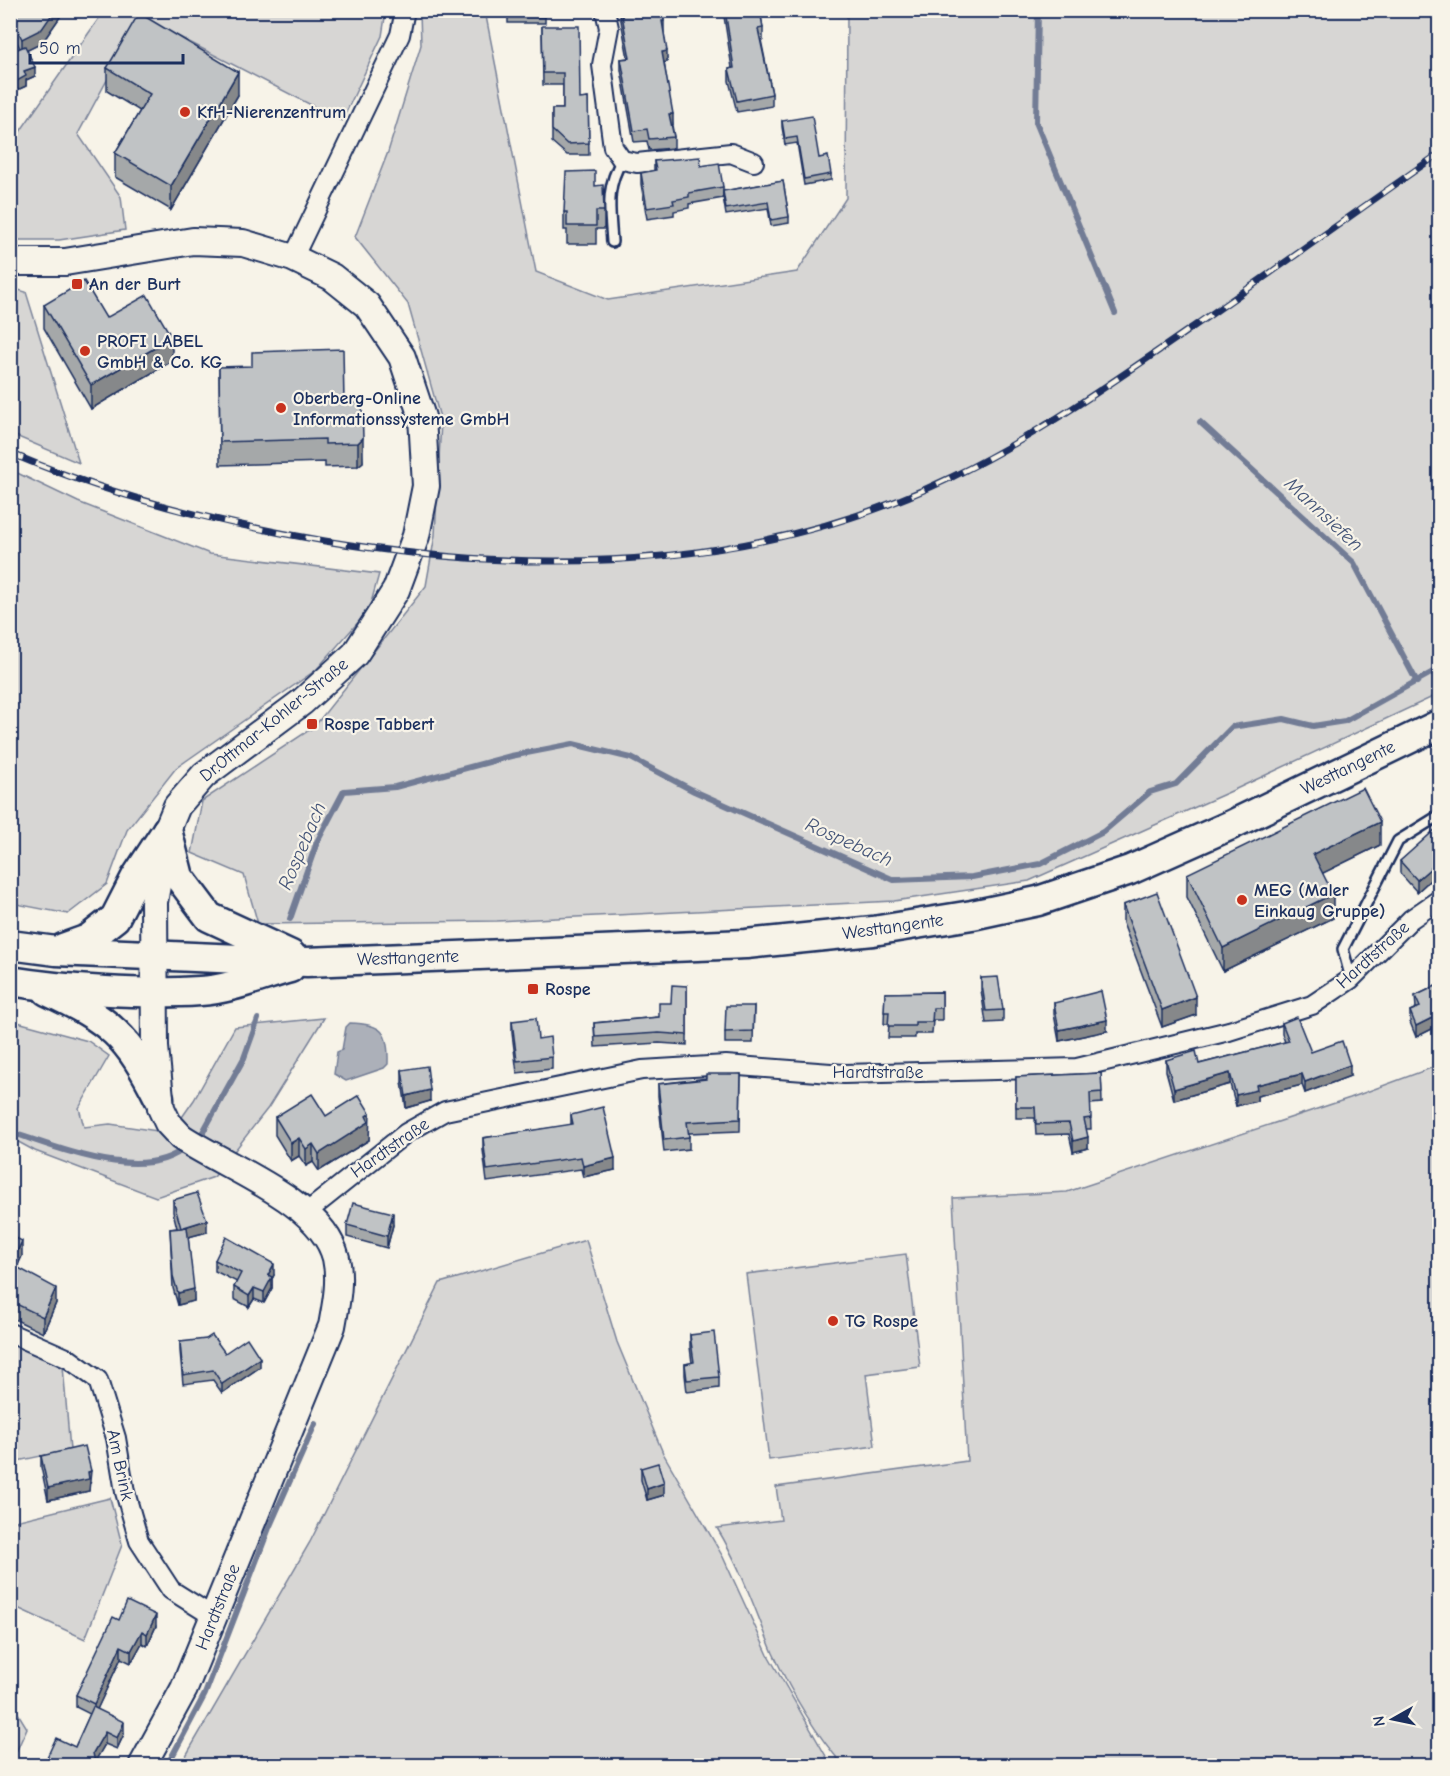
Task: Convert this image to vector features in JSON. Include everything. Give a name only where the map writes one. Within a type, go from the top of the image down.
[{"type":"main road","name":"Westtangente","points":[[10,945],[56,951],[307,962],[746,944],[873,931],[972,915],[1038,901],[1130,870],[1231,825],[1440,724]]},
{"type":"main road","points":[[56,951],[88,939],[115,918],[136,877],[167,830]]},
{"type":"main road","points":[[167,830],[179,877],[209,916],[307,962]]},
{"type":"main road","name":"Westtangente","points":[[23,983],[155,991],[201,991],[232,985],[307,962]]},
{"type":"main road","points":[[23,983],[84,1008],[113,1028],[140,1059],[159,1098]]},
{"type":"street","points":[[293,258],[400,35],[405,10]]},
{"type":"street","points":[[605,10],[609,28],[602,64],[614,147],[622,160],[637,164],[731,153],[754,162]]},
{"type":"street","name":"Dr.Ottmar-Kohler-Straße","points":[[10,262],[65,262],[192,241],[243,243],[293,258],[332,277],[367,304],[402,357],[422,417],[426,486],[416,536],[396,590],[355,654],[302,702],[204,775],[177,806],[167,830],[154,902],[155,991]]},
{"type":"street","name":"Hardtstraße","points":[[307,1212],[406,1133],[445,1111],[642,1071],[726,1065],[844,1074],[1077,1068],[1229,1031],[1312,1005],[1351,979],[1412,919],[1440,899]]},
{"type":"street","name":"Hardtstraße","points":[[142,1766],[184,1689],[214,1617],[332,1326],[339,1286],[336,1258],[326,1236],[307,1212],[206,1154],[181,1137],[168,1123],[159,1098],[155,991]]},
{"type":"street","name":"Am Brink","points":[[10,1333],[69,1359],[98,1380],[116,1438],[125,1492],[140,1541],[171,1590],[214,1617]]},
{"type":"lane","points":[[612,242],[610,194],[612,176],[622,160]]},
{"type":"lane","points":[[1351,979],[1343,949],[1398,841],[1440,815]]},
{"type":"shaded area","points":[[104,11],[386,11],[382,36],[342,121],[141,17],[78,134],[121,197],[125,230],[59,240],[11,240],[10,146]]},
{"type":"shaded area","points":[[420,11],[485,11],[536,272],[608,300],[797,272],[846,198],[847,11],[1439,11],[1439,694],[1236,789],[1029,881],[894,901],[497,921],[258,924],[244,875],[192,853],[202,801],[314,727],[426,586],[435,535],[441,421],[408,304],[355,237],[388,152],[421,45]]},
{"type":"shaded area","points":[[11,288],[26,292],[79,463],[11,434]]},
{"type":"shaded area","points":[[11,470],[78,502],[210,554],[379,574],[369,610],[316,670],[176,768],[127,830],[107,884],[68,914],[11,903]]},
{"type":"shaded area","points":[[324,1018],[268,1108],[214,1177],[156,1197],[35,1151],[11,1138],[10,1020],[88,1041],[109,1056],[79,1108],[84,1127],[110,1124],[171,1133],[194,1100],[235,1027]]},
{"type":"shaded area","points":[[350,1023],[370,1025],[381,1032],[387,1044],[388,1064],[384,1068],[346,1081],[334,1074],[337,1052],[342,1050],[346,1027]]},
{"type":"shaded area","points":[[1439,1065],[1439,1765],[843,1765],[813,1726],[788,1682],[773,1653],[741,1573],[717,1528],[781,1520],[776,1487],[967,1461],[953,1198],[1067,1192],[1350,1098]]},
{"type":"shaded area","points":[[586,1240],[617,1342],[663,1453],[723,1557],[768,1655],[831,1765],[180,1766],[310,1542],[440,1283]]},
{"type":"shaded area","name":"TG Rospe","points":[[906,1254],[920,1367],[866,1374],[875,1446],[769,1460],[746,1274]]},
{"type":"shaded area","points":[[11,1343],[63,1366],[70,1450],[17,1461],[11,1514]]},
{"type":"shaded area","points":[[110,1498],[122,1545],[85,1639],[11,1605],[11,1522]]},
{"type":"shaded area","points":[[11,1702],[27,1728],[11,1763]]},
{"type":"building","points":[[11,10],[55,10],[42,29],[22,39],[10,15]]},
{"type":"building","points":[[508,10],[545,10],[545,17],[508,17]]},
{"type":"building","points":[[621,10],[663,10],[664,21],[662,21],[667,51],[662,52],[673,114],[669,114],[674,137],[649,139],[647,129],[634,131],[621,59],[630,58]]},
{"type":"building","points":[[725,10],[760,10],[763,28],[758,29],[772,94],[737,101],[729,69],[734,68]]},
{"type":"building","name":"KfH-Nierenzentrum","points":[[139,13],[238,72],[171,186],[115,153],[150,94],[107,68]]},
{"type":"building","points":[[542,26],[579,26],[580,99],[588,98],[589,143],[567,144],[552,130],[552,109],[563,109],[563,73],[543,73]]},
{"type":"building","points":[[25,46],[35,67],[24,71],[26,76],[13,83],[15,87],[10,89],[10,52]]},
{"type":"building","points":[[812,116],[819,158],[828,156],[831,174],[804,179],[797,137],[785,139],[782,121]]},
{"type":"building","points":[[700,157],[701,166],[719,163],[723,187],[689,193],[689,197],[673,200],[674,204],[647,208],[641,173],[656,170],[654,161]]},
{"type":"building","points":[[595,171],[595,186],[603,185],[604,211],[596,211],[596,226],[567,226],[567,212],[564,212],[566,172]]},
{"type":"building","points":[[783,181],[789,217],[771,220],[768,202],[726,209],[723,191]]},
{"type":"building","points":[[84,281],[106,318],[147,295],[172,338],[91,385],[44,305]]},
{"type":"building","name":"Oberberg-Online Informationssysteme GmbH","points":[[343,349],[344,403],[358,403],[362,407],[363,438],[358,443],[325,444],[325,439],[220,442],[219,367],[252,366],[252,352]]},
{"type":"building","points":[[1363,788],[1380,822],[1313,854],[1333,894],[1223,948],[1187,874]]},
{"type":"building","points":[[1438,827],[1440,828],[1440,860],[1417,880],[1400,861]]},
{"type":"building","points":[[1157,892],[1196,997],[1162,1010],[1123,905]]},
{"type":"building","points":[[998,977],[1003,1010],[986,1011],[981,978]]},
{"type":"building","points":[[1440,984],[1440,1014],[1416,1026],[1410,1011],[1420,1007],[1415,996]]},
{"type":"building","points":[[672,985],[687,986],[687,1035],[659,1033],[595,1037],[594,1023],[659,1017],[659,1003],[671,1003]]},
{"type":"building","points":[[1101,991],[1107,1020],[1059,1030],[1054,1003]]},
{"type":"building","points":[[942,992],[942,1008],[933,1008],[932,1022],[915,1022],[915,1026],[888,1026],[889,1012],[884,1012],[885,993]]},
{"type":"building","points":[[726,1006],[754,1006],[753,1031],[725,1032]]},
{"type":"building","points":[[1297,1017],[1311,1052],[1342,1041],[1350,1065],[1305,1082],[1302,1074],[1256,1085],[1257,1090],[1236,1095],[1230,1073],[1174,1089],[1166,1060],[1196,1051],[1199,1064],[1289,1041],[1282,1023]]},
{"type":"building","points":[[536,1018],[538,1039],[550,1037],[552,1057],[517,1061],[512,1021]]},
{"type":"building","points":[[427,1066],[430,1090],[406,1096],[402,1070]]},
{"type":"building","points":[[1101,1073],[1102,1092],[1090,1093],[1091,1118],[1084,1119],[1088,1137],[1073,1141],[1069,1123],[1036,1124],[1035,1107],[1016,1107],[1016,1077]]},
{"type":"building","points":[[706,1074],[741,1074],[740,1119],[687,1122],[689,1137],[664,1140],[658,1084],[706,1079]]},
{"type":"building","points":[[312,1094],[326,1116],[359,1095],[370,1113],[366,1116],[369,1122],[319,1154],[313,1144],[306,1149],[299,1138],[291,1143],[275,1117]]},
{"type":"building","points":[[603,1107],[615,1158],[583,1166],[581,1157],[487,1170],[483,1138],[573,1124],[571,1115]]},
{"type":"building","points":[[197,1193],[207,1220],[181,1228],[173,1200]]},
{"type":"building","points":[[353,1203],[393,1213],[387,1236],[347,1225]]},
{"type":"building","points":[[187,1227],[194,1289],[178,1293],[173,1276],[170,1229]]},
{"type":"building","points":[[10,1235],[22,1241],[11,1264],[56,1288],[43,1317],[10,1299]]},
{"type":"building","points":[[226,1237],[274,1264],[268,1275],[272,1277],[264,1292],[254,1288],[249,1296],[234,1287],[241,1273],[215,1260]]},
{"type":"building","points":[[714,1332],[719,1377],[687,1380],[685,1364],[694,1362],[690,1335]]},
{"type":"building","points":[[212,1335],[225,1353],[247,1338],[260,1358],[222,1384],[213,1370],[183,1375],[180,1342],[206,1339]]},
{"type":"building","points":[[85,1446],[91,1471],[88,1472],[89,1479],[48,1488],[41,1456]]},
{"type":"building","points":[[658,1463],[664,1483],[647,1489],[641,1468]]},
{"type":"building","points":[[127,1601],[156,1615],[147,1634],[142,1631],[131,1651],[121,1646],[94,1704],[76,1695],[113,1617],[119,1620]]},
{"type":"building","points":[[93,1707],[124,1722],[117,1738],[105,1732],[93,1753],[94,1766],[43,1766],[56,1738],[75,1747]]},
{"type":"waterway","name":"Mannsiefen","points":[[1038,10],[1036,122],[1115,313]]},
{"type":"waterway","name":"Mannsiefen","points":[[1200,422],[1354,563],[1417,682]]},
{"type":"waterway","name":"Rospebach","points":[[290,919],[317,842],[344,791],[395,787],[511,756],[573,744],[631,758],[694,791],[894,880],[972,877],[1040,864],[1103,832],[1150,792],[1176,784],[1232,727],[1284,719],[1313,726],[1345,721],[1440,668]]},
{"type":"waterway","name":"Rospebach","points":[[195,1139],[203,1132],[244,1058],[258,1019]]},
{"type":"waterway","name":"Rospebach","points":[[10,1132],[76,1153],[125,1163],[148,1162],[169,1157],[187,1146]]},
{"type":"waterway","points":[[167,1766],[205,1694],[269,1528],[315,1424]]},
{"type":"railway","points":[[10,453],[126,495],[205,517],[285,534],[404,552],[484,559],[564,561],[644,558],[723,548],[801,532],[877,508],[952,477],[1042,428],[1156,352],[1440,153]]},
{"type":"place","name":"KfH-Nierenzentrum","points":[[185,112]]},
{"type":"place","name":"An der Burt","points":[[77,284]]},
{"type":"place","name":"PROFI LABEL GmbH & Co. KG","points":[[85,351]]},
{"type":"place","name":"Oberberg-Online Informationssysteme GmbH","points":[[281,408]]},
{"type":"place","name":"Rospe Tabbert","points":[[312,724]]},
{"type":"place","name":"MEG (Maler Einkaug Gruppe)","points":[[1242,900]]},
{"type":"place","name":"Rospe","points":[[533,989]]},
{"type":"place","name":"TG Rospe","points":[[833,1321]]}]
